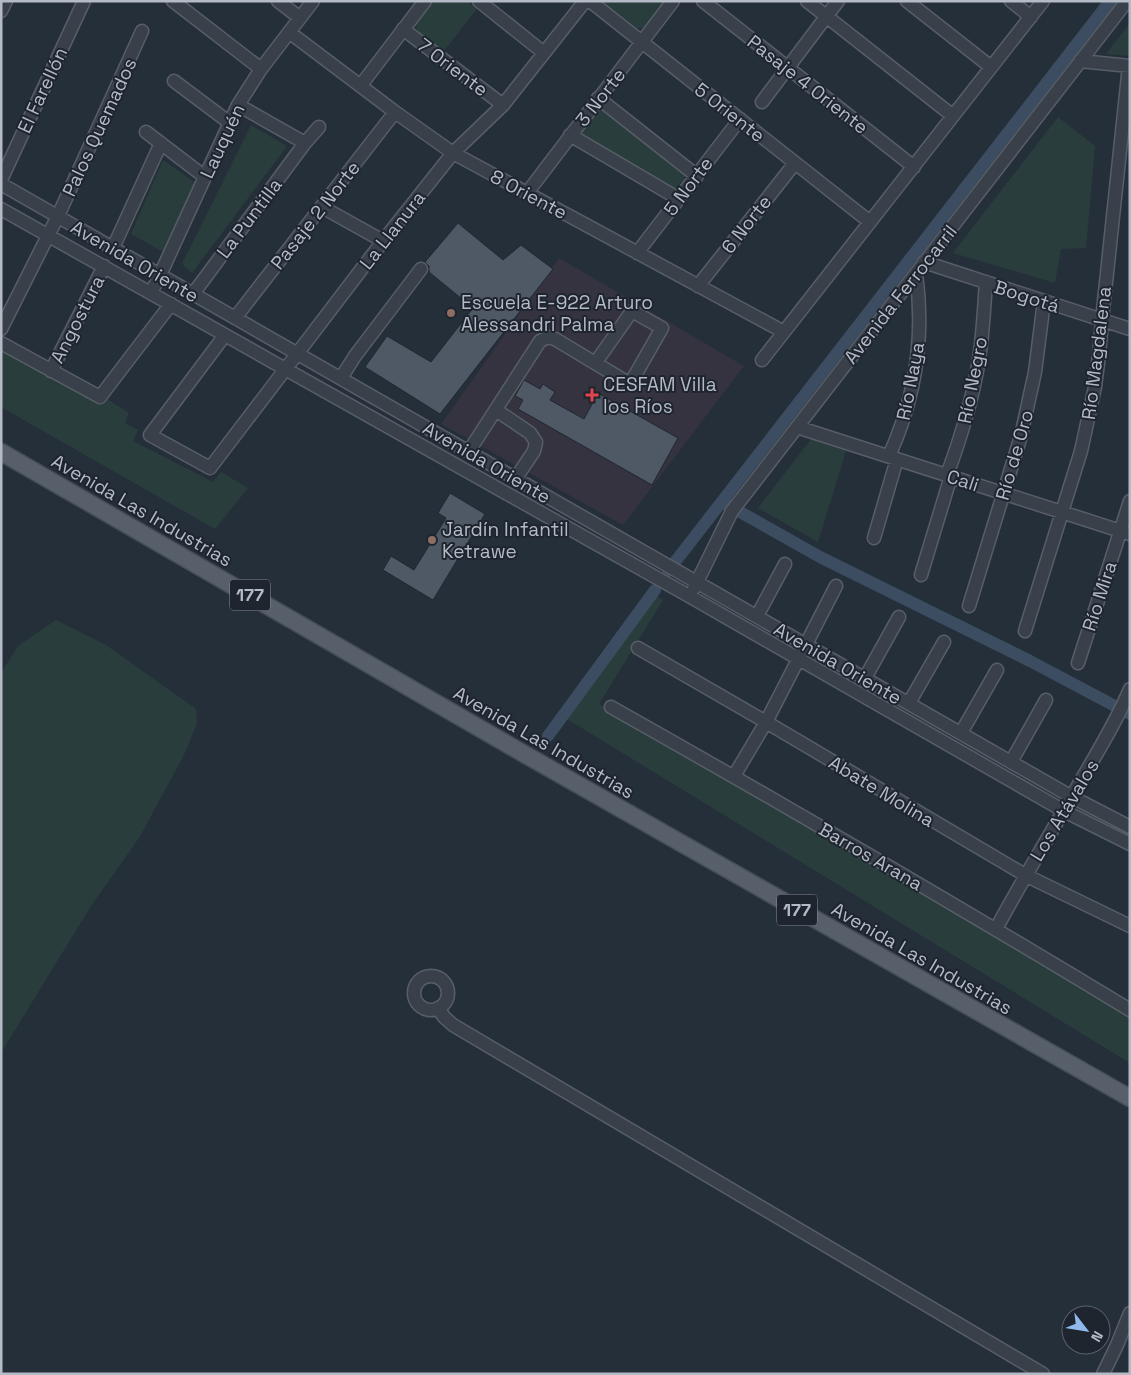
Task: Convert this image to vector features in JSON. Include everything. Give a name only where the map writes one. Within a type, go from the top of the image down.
[{"type":"main road","name":"Avenida Las Industrias","points":[[1,452],[526,755],[1130,1098]]},
{"type":"main road","name":"Avenida Las Industrias","points":[[1069,1064],[1130,1105]]},
{"type":"street","points":[[1,11],[6,1]]},
{"type":"street","name":"El Farellón","points":[[1,180],[84,1]]},
{"type":"street","points":[[173,1],[261,68]]},
{"type":"street","points":[[278,1],[300,18]]},
{"type":"street","name":"Lauquén","points":[[151,293],[238,105],[261,68],[313,1]]},
{"type":"street","points":[[361,85],[425,1]]},
{"type":"street","points":[[478,1],[544,53]]},
{"type":"street","name":"La Llanura","points":[[225,335],[150,435],[210,468],[383,241],[453,153],[503,105],[585,1]]},
{"type":"street","name":"5 Oriente","points":[[590,1],[870,222]]},
{"type":"street","name":"3 Norte","points":[[527,193],[673,1]]},
{"type":"street","name":"Pasaje 4 Oriente","points":[[702,1],[914,167]]},
{"type":"street","points":[[807,1],[953,116]]},
{"type":"street","points":[[762,102],[838,1]]},
{"type":"street","points":[[907,1],[992,67]]},
{"type":"street","points":[[1011,1],[1031,17]]},
{"type":"street","points":[[762,360],[1043,1]]},
{"type":"street","name":"Avenida Ferrocarril","points":[[689,596],[698,582],[732,511],[1126,1]]},
{"type":"street","name":"7 Oriente","points":[[403,29],[503,105]]},
{"type":"street","name":"Palos Quemados","points":[[1,329],[58,216],[142,32]]},
{"type":"street","name":"8 Oriente","points":[[289,32],[453,153],[784,332]]},
{"type":"street","points":[[1080,61],[1129,66]]},
{"type":"street","name":"Río Magdalena","points":[[1024,631],[1072,482],[1088,420],[1099,355],[1126,132],[1129,66]]},
{"type":"street","points":[[174,80],[230,123]]},
{"type":"street","points":[[598,98],[696,176]]},
{"type":"street","points":[[238,105],[305,143]]},
{"type":"street","name":"Pasaje 2 Norte","points":[[235,318],[395,112]]},
{"type":"street","name":"5 Norte","points":[[637,253],[740,119]]},
{"type":"street","name":"La Puntilla","points":[[193,294],[305,143],[319,128]]},
{"type":"street","points":[[146,132],[205,177]]},
{"type":"street","points":[[570,135],[679,199]]},
{"type":"street","points":[[113,248],[161,143]]},
{"type":"street","name":"6 Norte","points":[[698,286],[795,163]]},
{"type":"street","name":"Avenida Oriente","points":[[1,184],[1072,797],[1130,827]]},
{"type":"street","points":[[322,207],[383,241]]},
{"type":"street","name":"Avenida Oriente","points":[[1,209],[689,596],[1064,811],[1130,844]]},
{"type":"street","name":"Bogotá","points":[[924,262],[1130,329]]},
{"type":"street","name":"Angostura","points":[[51,371],[104,266]]},
{"type":"street","points":[[341,378],[355,356],[421,269]]},
{"type":"street","name":"Río Naya","points":[[874,538],[917,370],[920,322],[916,274]]},
{"type":"street","name":"Río Negro","points":[[921,575],[974,386],[982,336],[986,282]]},
{"type":"street","name":"Río de Oro","points":[[969,606],[1004,494],[1028,407],[1035,372],[1044,301]]},
{"type":"street","points":[[1,343],[100,397],[171,304]]},
{"type":"street","points":[[469,451],[537,344],[544,338],[555,339],[630,384],[662,328],[632,311],[596,362]]},
{"type":"street","points":[[496,410],[530,433],[536,442],[534,450],[516,478]]},
{"type":"street","name":"Cali","points":[[797,426],[1125,532]]},
{"type":"street","name":"Río Mira","points":[[1078,663],[1125,532],[1130,501]]},
{"type":"street","points":[[757,616],[785,564]]},
{"type":"street","points":[[734,776],[766,722],[836,586]]},
{"type":"street","points":[[865,678],[899,617]]},
{"type":"street","points":[[909,703],[944,642]]},
{"type":"street","name":"Abate Molina","points":[[638,648],[1025,875],[1130,926]]},
{"type":"street","points":[[960,733],[997,670]]},
{"type":"street","name":"Los Atávalos","points":[[996,929],[1025,875],[1114,723],[1130,689]]},
{"type":"street","points":[[1011,762],[1046,700]]},
{"type":"street","name":"Barros Arana","points":[[611,707],[734,776],[996,929],[1130,1010]]},
{"type":"street","points":[[438,1008],[448,1021],[461,1030],[1043,1374]]},
{"type":"street","points":[[1103,1374],[1130,1313]]},
{"type":"shaded area","points":[[433,1],[467,1],[477,9],[443,52],[417,30],[416,23]]},
{"type":"shaded area","points":[[602,1],[667,1],[646,28],[637,28]]},
{"type":"shaded area","points":[[1130,23],[1130,56],[1106,54]]},
{"type":"shaded area","points":[[600,107],[687,174],[675,190],[579,134]]},
{"type":"shaded area","points":[[1058,117],[1095,146],[1086,248],[1061,249],[1055,283],[953,253]]},
{"type":"shaded area","points":[[251,125],[287,146],[192,273],[182,264]]},
{"type":"shaded area","points":[[163,160],[197,184],[165,253],[131,234]]},
{"type":"shaded area","name":"CESFAM Villa los Ríos","points":[[559,258],[744,366],[623,525],[441,424]]},
{"type":"shaded area","points":[[1,351],[98,403],[107,399],[129,413],[125,423],[138,430],[133,441],[213,482],[221,472],[248,488],[215,529],[1,407]]},
{"type":"shaded area","points":[[811,439],[846,451],[818,542],[758,508]]},
{"type":"shaded area","points":[[652,593],[663,600],[599,704],[1130,1014],[1130,1063],[562,716]]},
{"type":"shaded area","points":[[56,620],[106,645],[196,709],[197,724],[184,755],[139,838],[91,906],[1,1053],[1,673],[18,646]]},
{"type":"building","points":[[458,223],[503,260],[521,245],[553,269],[440,414],[365,367],[387,336],[431,362],[473,308],[429,272],[429,266],[425,262]]},
{"type":"building","points":[[524,380],[540,389],[543,384],[555,392],[550,400],[584,419],[598,393],[678,438],[652,485],[518,409],[523,400],[515,396]]},
{"type":"building","points":[[450,493],[485,514],[433,600],[383,570],[391,556],[414,570],[446,518],[438,513]]},
{"type":"waterway","points":[[668,571],[1110,1]]},
{"type":"waterway","points":[[726,504],[820,557],[1030,661],[1130,714]]},
{"type":"waterway","points":[[548,736],[655,590]]},
{"type":"place","name":"Escuela E-922 Arturo Alessandri Palma","points":[[451,313]]},
{"type":"place","name":"CESFAM Villa los Ríos","points":[[592,395]]},
{"type":"place","name":"Jardín Infantil Ketrawe","points":[[432,540]]}]
